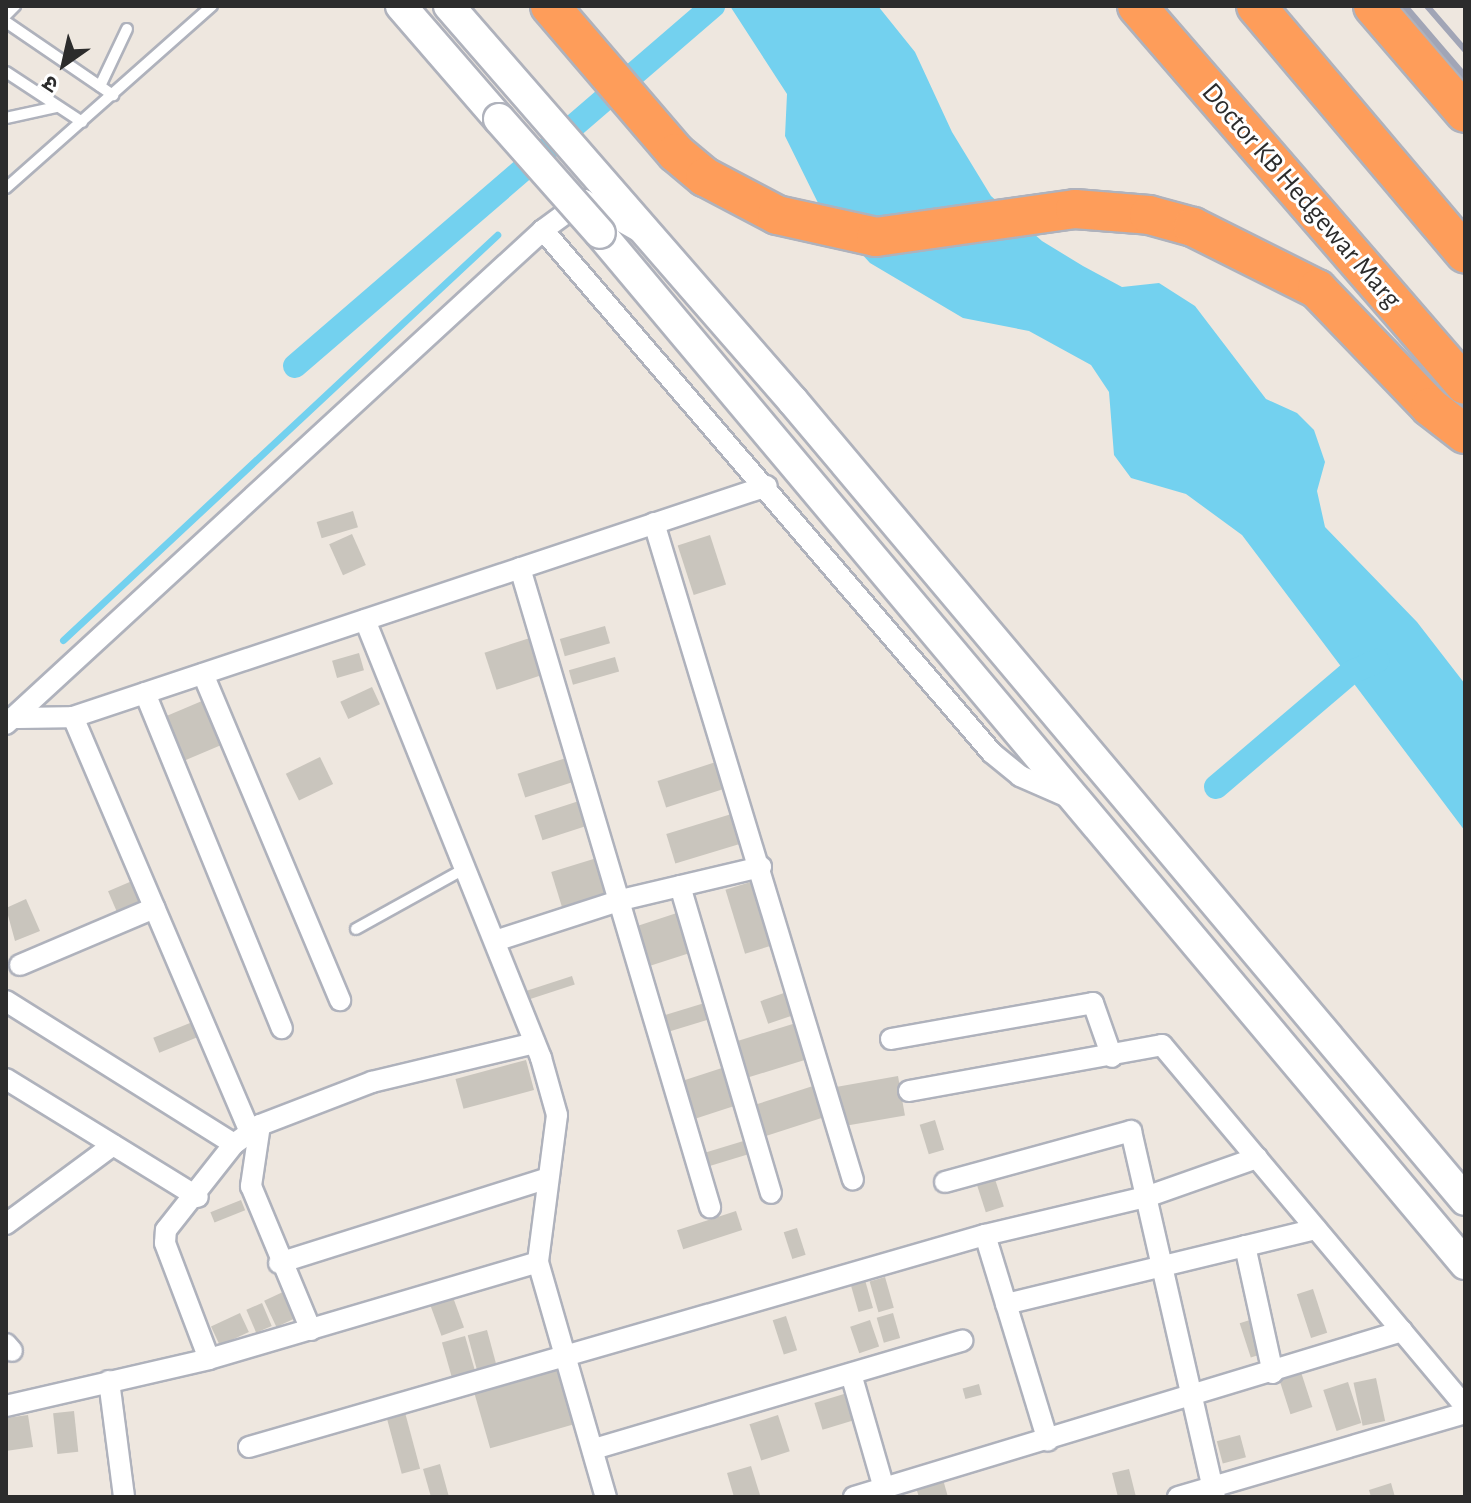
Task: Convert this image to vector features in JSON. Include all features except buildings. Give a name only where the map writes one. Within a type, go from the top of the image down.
[{"type":"highway","points":[[550,6],[676,153],[705,177],[777,215],[876,237],[1075,209],[1149,215],[1193,227],[1280,265],[1317,289],[1430,407],[1465,434]]},
{"type":"highway","name":"Doctor KB Hedgewar Marg","points":[[1137,6],[1465,385]]},
{"type":"highway","points":[[1256,6],[1465,253]]},
{"type":"highway","points":[[1373,6],[1465,113]]},
{"type":"main road","points":[[401,6],[600,233],[1465,1264]]},
{"type":"main road","points":[[449,6],[1465,1200]]},
{"type":"street","points":[[9,721],[543,230],[590,200],[646,234]]},
{"type":"street","points":[[543,230],[767,486],[992,753],[1020,776],[1078,801]]},
{"type":"street","points":[[9,721],[73,717],[767,486]]},
{"type":"street","points":[[654,523],[761,867],[853,1180]]},
{"type":"street","points":[[520,568],[710,1207]]},
{"type":"street","points":[[365,620],[495,941],[534,1043],[557,1115],[546,1179],[538,1262],[570,1358],[606,1497]]},
{"type":"street","points":[[203,674],[340,1000]]},
{"type":"street","points":[[145,693],[282,1028]]},
{"type":"street","points":[[73,717],[248,1133],[251,1186],[279,1263],[311,1330]]},
{"type":"street","points":[[495,941],[621,900],[761,867]]},
{"type":"street","points":[[680,886],[771,1193]]},
{"type":"street","points":[[20,965],[154,908]]},
{"type":"street","points":[[6,1001],[248,1133]]},
{"type":"street","points":[[891,1039],[1093,1003],[1112,1057]]},
{"type":"street","points":[[209,1359],[165,1243],[173,1218],[198,1197],[248,1133],[372,1082],[534,1043]]},
{"type":"street","points":[[909,1091],[1112,1057],[1162,1045],[1465,1406]]},
{"type":"street","points":[[6,1079],[198,1197]]},
{"type":"street","points":[[945,1182],[1131,1131],[1159,1265],[1214,1492]]},
{"type":"street","points":[[6,1224],[113,1145]]},
{"type":"street","points":[[249,1447],[570,1358],[985,1235],[1146,1197],[1257,1158]]},
{"type":"street","points":[[279,1263],[546,1179]]},
{"type":"street","points":[[1006,1304],[1316,1229]]},
{"type":"street","points":[[985,1235],[1048,1441]]},
{"type":"street","points":[[1245,1246],[1273,1373]]},
{"type":"street","points":[[6,1406],[209,1359],[538,1262]]},
{"type":"street","points":[[854,1497],[1191,1399],[1402,1331]]},
{"type":"street","points":[[594,1449],[962,1341]]},
{"type":"street","points":[[851,1374],[884,1488]]},
{"type":"street","points":[[109,1381],[124,1497]]},
{"type":"street","points":[[1178,1497],[1214,1492],[1465,1413]]},
{"type":"lane","points":[[6,15],[15,6]]},
{"type":"lane","points":[[6,188],[212,6]]},
{"type":"lane","points":[[6,22],[113,95]]},
{"type":"lane","points":[[100,86],[127,29]]},
{"type":"lane","points":[[6,72],[82,122]]},
{"type":"lane","points":[[6,118],[56,107]]},
{"type":"lane","points":[[356,929],[466,868]]},
{"type":"water","points":[[730,6],[878,6],[915,52],[952,132],[991,196],[1042,241],[1083,266],[1122,287],[1159,283],[1195,306],[1266,399],[1297,413],[1314,430],[1325,462],[1317,491],[1325,527],[1417,622],[1465,684],[1465,831],[1242,535],[1186,494],[1131,478],[1114,455],[1109,392],[1091,365],[1029,331],[963,318],[870,263],[821,209],[785,136],[787,94]]},
{"type":"waterway","points":[[295,366],[713,6]]},
{"type":"waterway","points":[[63,640],[497,235]]},
{"type":"waterway","points":[[1216,787],[1350,673],[1377,661]]},
{"type":"railway","points":[[1405,6],[1465,76]]},
{"type":"railway","points":[[1427,6],[1465,50]]}]
